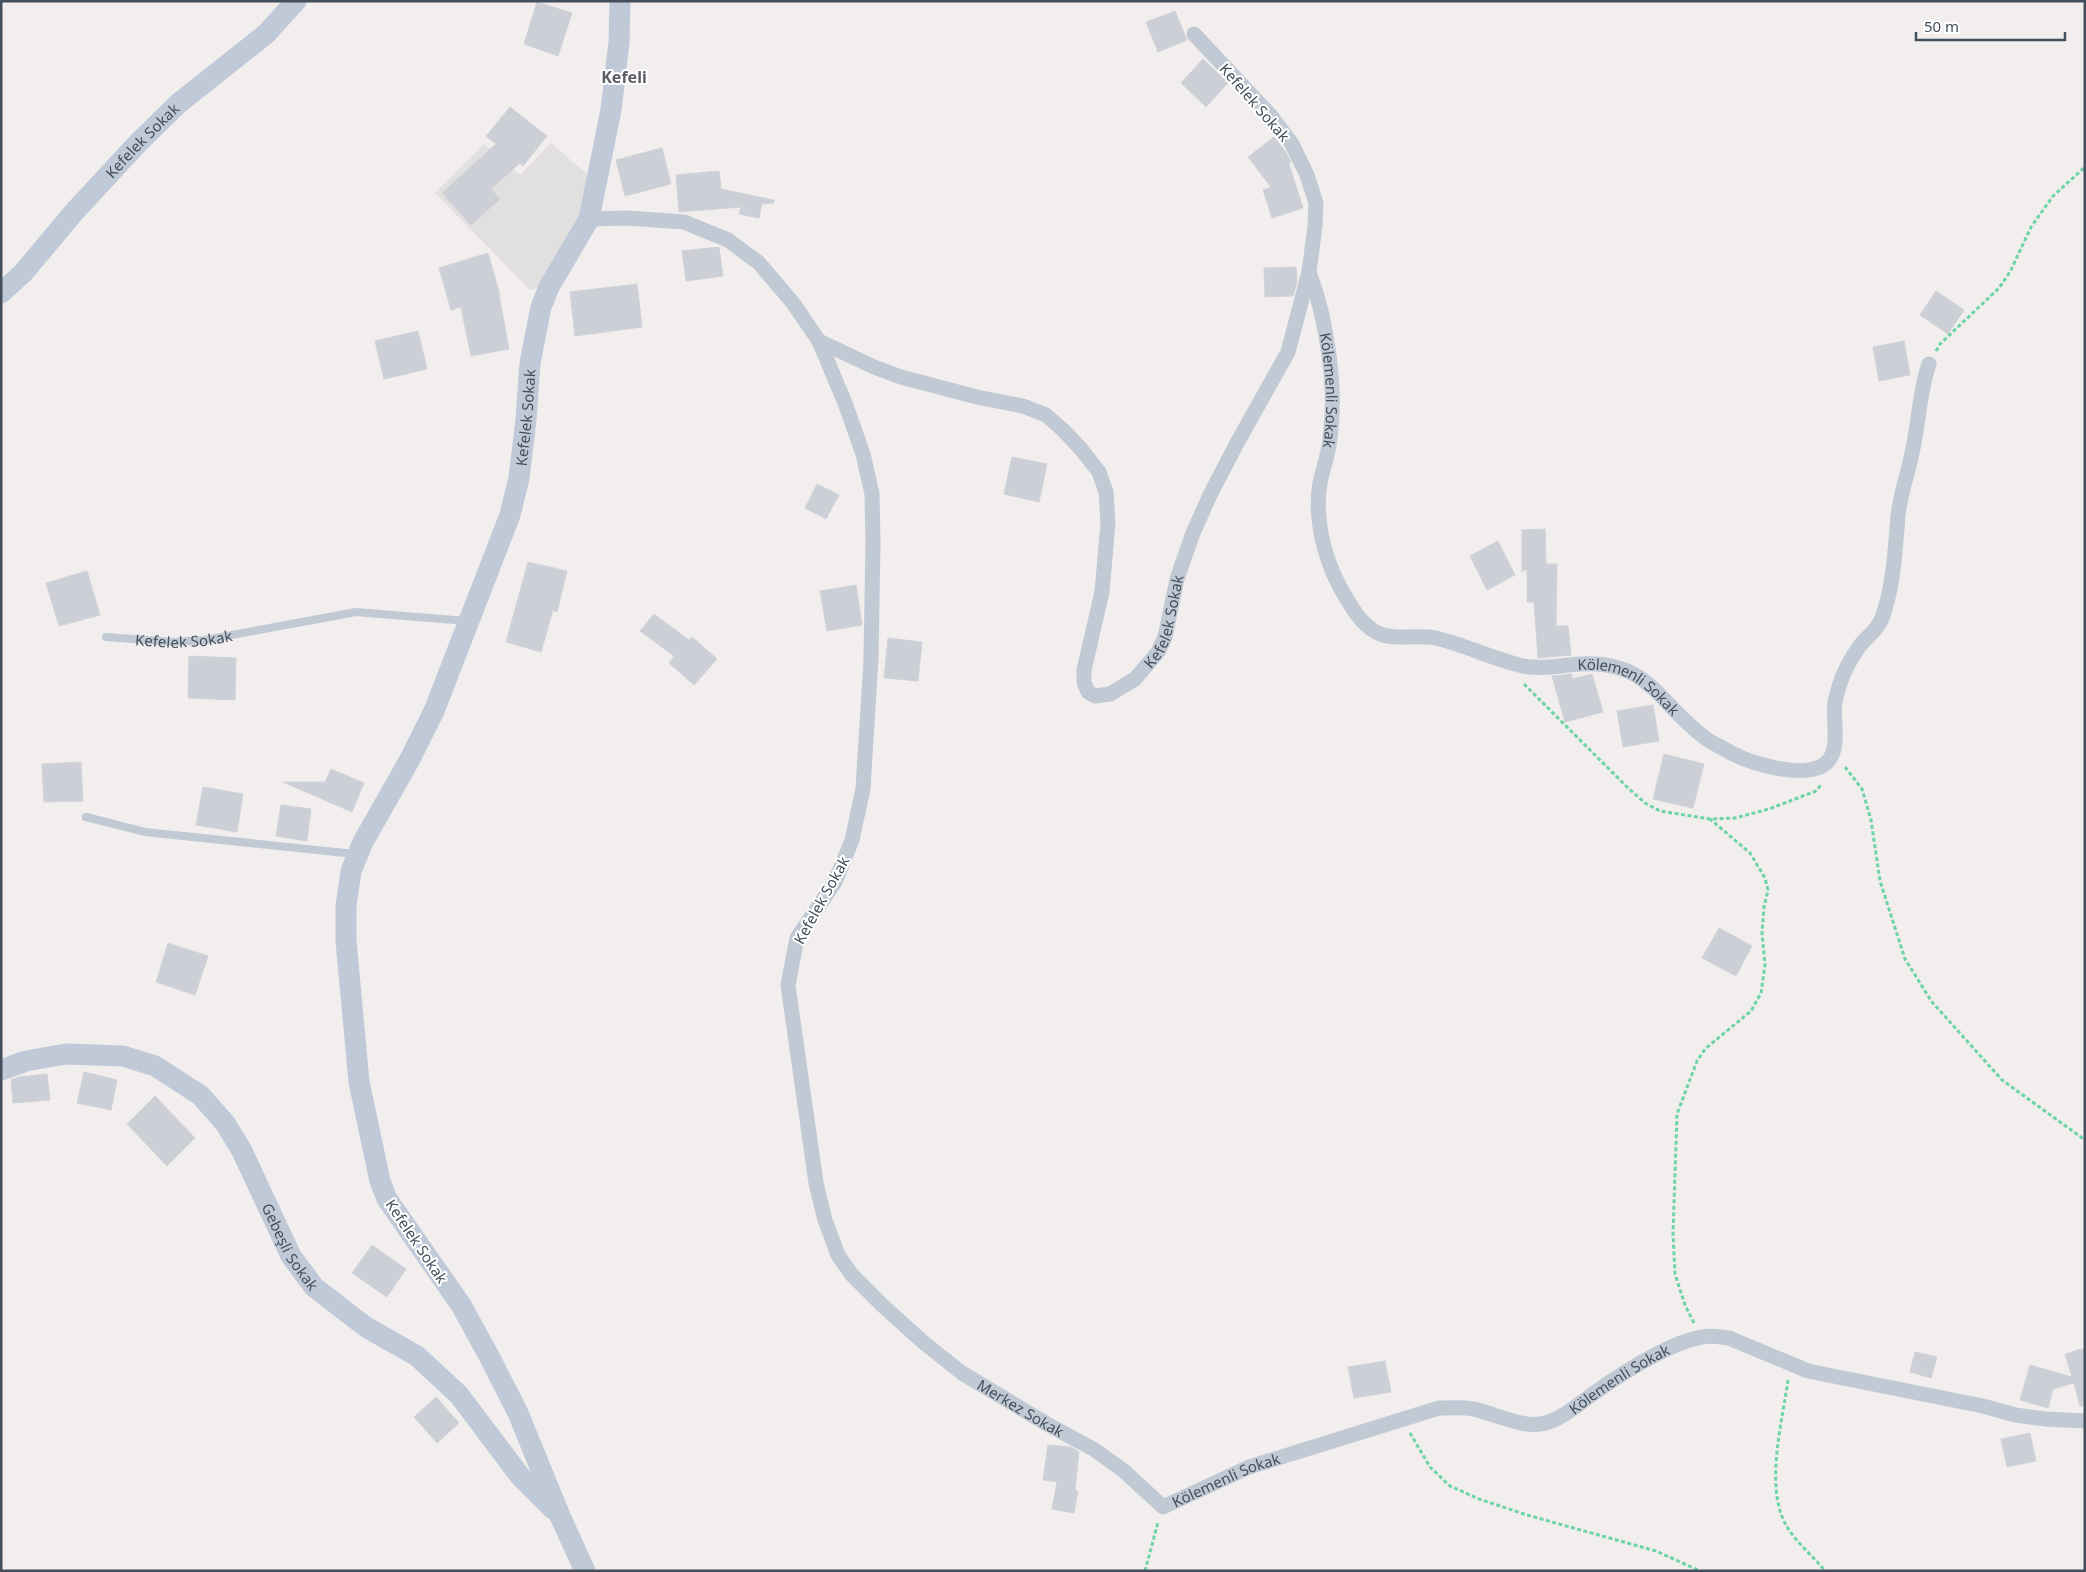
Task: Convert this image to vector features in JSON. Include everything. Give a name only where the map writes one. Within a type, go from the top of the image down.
[{"type":"street","name":"Kefelek Sokak","points":[[1,293],[23,273],[138,143],[180,103],[266,34],[296,1]]},
{"type":"street","name":"Kefelek Sokak","points":[[560,1516],[518,1413],[489,1356],[460,1305],[387,1199],[380,1181],[358,1082],[346,941],[346,906],[351,871],[358,854],[366,835],[410,759],[434,711],[510,515],[520,468],[530,363],[541,307],[549,287],[589,219],[611,110],[619,42],[620,1]]},
{"type":"street","name":"Kefelek Sokak","points":[[819,342],[901,377],[977,397],[1023,406],[1046,415],[1063,430],[1099,472],[1106,492],[1108,523],[1102,592],[1084,670],[1084,682],[1088,692],[1095,696],[1110,694],[1135,679],[1158,652],[1165,637],[1176,579],[1193,533],[1210,495],[1236,443],[1288,352],[1309,272],[1315,226],[1316,203],[1307,175],[1292,144],[1271,116],[1194,34]]},
{"type":"street","name":"Kefelek Sokak","points":[[589,219],[628,218],[684,222],[728,240],[759,264],[793,303],[819,342],[845,403],[863,454],[872,494],[873,542],[871,658],[863,789],[852,840],[834,882],[797,938],[788,985],[816,1183],[825,1220],[838,1255]]},
{"type":"street","name":"Kölemenli Sokak","points":[[1309,272],[1318,299],[1328,347],[1331,401],[1330,438],[1320,486],[1318,514],[1330,565],[1340,587],[1356,613],[1366,624],[1380,634],[1434,638],[1523,666],[1544,668],[1582,664],[1608,665],[1630,672],[1645,681],[1658,691],[1704,737],[1732,754],[1762,765],[1797,770],[1814,770],[1830,758]]},
{"type":"street","points":[[1830,758],[1835,702],[1845,671],[1862,644],[1881,622],[1890,588],[1896,554],[1901,491],[1912,456],[1921,387],[1929,364]]},
{"type":"street","name":"Gebeşli Sokak","points":[[1,1070],[26,1061],[66,1054],[122,1056],[155,1066],[200,1095],[225,1123],[242,1151],[291,1256],[314,1287],[366,1327],[417,1356],[459,1395],[520,1476],[560,1516]]},
{"type":"street","name":"Merkez Sokak","points":[[838,1255],[852,1275],[882,1305],[946,1360],[962,1372],[1047,1424],[1096,1450],[1124,1471],[1162,1507]]},
{"type":"street","name":"Kölemenli Sokak","points":[[1162,1507],[1249,1467],[1401,1418],[1439,1408],[1472,1409],[1531,1424],[1542,1424],[1571,1409],[1634,1367],[1659,1354],[1701,1337],[1728,1338],[1808,1371],[1983,1406],[2015,1415],[2085,1421]]},
{"type":"street","points":[[560,1516],[585,1571]]},
{"type":"lane","name":"Kefelek Sokak","points":[[106,637],[173,642],[205,640],[356,612],[469,621]]},
{"type":"lane","points":[[86,817],[145,832],[358,854]]},
{"type":"path","points":[[1929,364],[1940,344],[1999,288],[2010,272],[2031,226],[2053,196],[2085,167]]},
{"type":"path","points":[[1499,658],[1538,699],[1645,803],[1660,811],[1710,819],[1735,818],[1769,809],[1816,791],[1826,778],[1830,758]]},
{"type":"path","points":[[1830,758],[1862,789],[1871,820],[1880,881],[1905,959],[1932,1002],[2002,1080],[2085,1140]]},
{"type":"path","points":[[1701,1337],[1685,1304],[1675,1274],[1673,1234],[1677,1114],[1697,1060],[1705,1050],[1751,1011],[1761,992],[1766,965],[1762,933],[1764,907],[1768,890],[1765,878],[1750,853],[1710,819]]},
{"type":"path","points":[[1790,1365],[1774,1474],[1778,1507],[1789,1530],[1825,1571]]},
{"type":"path","points":[[1401,1418],[1430,1467],[1450,1486],[1479,1499],[1527,1516],[1656,1550],[1700,1571]]},
{"type":"path","points":[[1145,1571],[1162,1507]]},
{"type":"shaded area","points":[[551,143],[589,176],[582,218],[540,287],[530,290],[435,193],[484,144],[520,175]]},
{"type":"building","points":[[537,2],[572,13],[558,56],[524,44]]},
{"type":"building","points":[[1175,11],[1187,40],[1158,52],[1146,22]]},
{"type":"building","points":[[1203,59],[1228,83],[1206,107],[1181,83]]},
{"type":"building","points":[[510,107],[547,136],[523,166],[520,163],[491,189],[500,199],[471,225],[442,193],[496,144],[486,136]]},
{"type":"building","points":[[1274,137],[1291,162],[1289,164],[1303,208],[1272,218],[1263,190],[1271,187],[1248,157]]},
{"type":"building","points":[[662,148],[671,184],[625,196],[616,160]]},
{"type":"building","points":[[719,171],[721,189],[774,200],[774,203],[762,204],[759,218],[739,214],[741,207],[679,212],[676,175]]},
{"type":"building","points":[[719,247],[723,276],[686,281],[682,251]]},
{"type":"building","points":[[488,253],[500,295],[509,349],[471,356],[461,307],[451,310],[439,268]]},
{"type":"building","points":[[1296,267],[1297,282],[1293,296],[1265,297],[1264,268]]},
{"type":"building","points":[[637,284],[642,327],[575,336],[570,292]]},
{"type":"building","points":[[1936,291],[1964,310],[1948,334],[1920,315]]},
{"type":"building","points":[[418,331],[427,369],[384,379],[375,341]]},
{"type":"building","points":[[1904,341],[1910,375],[1879,381],[1873,347]]},
{"type":"building","points":[[1012,457],[1047,464],[1039,502],[1004,494]]},
{"type":"building","points":[[817,484],[839,495],[826,519],[805,508]]},
{"type":"building","points":[[1545,529],[1546,564],[1557,564],[1556,626],[1568,626],[1571,655],[1538,658],[1534,602],[1527,602],[1527,569],[1522,572],[1522,530]]},
{"type":"building","points":[[1498,541],[1515,575],[1487,590],[1470,556]]},
{"type":"building","points":[[528,562],[567,571],[557,612],[553,610],[541,652],[506,642]]},
{"type":"building","points":[[87,571],[100,615],[59,626],[46,583]]},
{"type":"building","points":[[856,585],[862,625],[827,631],[820,591]]},
{"type":"building","points":[[654,614],[689,640],[692,637],[717,659],[694,685],[669,663],[674,656],[640,631]]},
{"type":"building","points":[[888,638],[922,642],[918,681],[884,678]]},
{"type":"building","points":[[189,656],[236,658],[235,700],[188,698]]},
{"type":"building","points":[[1572,674],[1572,679],[1592,674],[1603,712],[1565,722],[1552,676]]},
{"type":"building","points":[[1653,705],[1659,741],[1623,747],[1617,711]]},
{"type":"building","points":[[1664,754],[1704,764],[1693,808],[1653,799]]},
{"type":"building","points":[[81,762],[83,801],[44,802],[42,764]]},
{"type":"building","points":[[331,769],[364,783],[352,812],[283,782],[325,782]]},
{"type":"building","points":[[203,787],[243,794],[237,832],[196,825]]},
{"type":"building","points":[[281,805],[311,809],[307,841],[276,836]]},
{"type":"building","points":[[1719,928],[1752,946],[1736,976],[1702,958]]},
{"type":"building","points":[[168,943],[208,956],[195,995],[156,982]]},
{"type":"building","points":[[84,1072],[117,1080],[111,1110],[77,1103]]},
{"type":"building","points":[[47,1074],[50,1100],[13,1103],[11,1080],[19,1077]]},
{"type":"building","points":[[155,1096],[195,1138],[167,1166],[127,1124]]},
{"type":"building","points":[[372,1245],[406,1269],[387,1297],[352,1273]]},
{"type":"building","points":[[2085,1348],[2085,1405],[2080,1406],[2074,1383],[2053,1389],[2048,1408],[2020,1400],[2030,1365],[2072,1377],[2065,1354]]},
{"type":"building","points":[[1915,1352],[1937,1357],[1931,1378],[1910,1372]]},
{"type":"building","points":[[1385,1361],[1391,1392],[1354,1398],[1348,1367]]},
{"type":"building","points":[[436,1397],[459,1423],[437,1443],[414,1417]]},
{"type":"building","points":[[2030,1433],[2036,1461],[2007,1467],[2001,1439]]},
{"type":"building","points":[[1048,1445],[1071,1447],[1079,1452],[1075,1490],[1078,1491],[1074,1513],[1052,1509],[1057,1482],[1043,1480]]},
{"type":"district","name":"Kefeli","points":[[624,77]]}]
